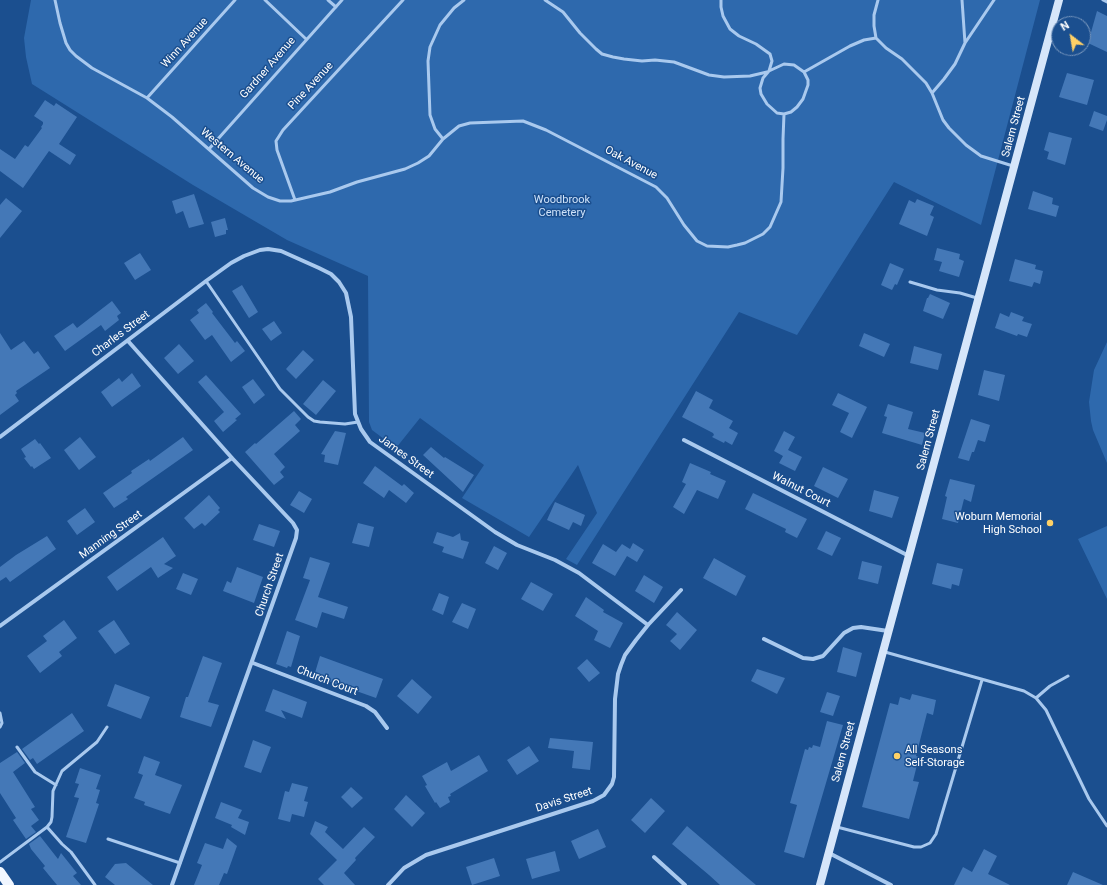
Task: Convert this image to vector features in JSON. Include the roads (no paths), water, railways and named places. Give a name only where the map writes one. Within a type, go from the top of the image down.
[{"type":"main road","points":[[0,872],[9,885]]},
{"type":"street","name":"Salem Street","points":[[820,885],[1059,0]]},
{"type":"street","name":"James Street","points":[[256,251],[268,249],[292,255],[331,274],[337,279],[344,289],[348,300],[351,317],[354,407],[358,422],[364,435],[370,442],[495,532],[517,545],[555,560],[579,573],[648,625]]},
{"type":"street","name":"Charles Street","points":[[0,437],[206,281],[244,256],[256,251]]},
{"type":"street","name":"Church Street","points":[[128,341],[232,458],[293,523],[297,530],[296,538],[253,663],[172,885]]},
{"type":"street","name":"Walnut Court","points":[[684,440],[909,556]]},
{"type":"street","name":"Manning Street","points":[[0,626],[232,458]]},
{"type":"street","name":"Davis Street","points":[[388,885],[404,868],[413,861],[426,855],[593,801],[604,794],[612,784],[614,777],[614,699],[618,674],[625,655],[648,625],[681,590]]},
{"type":"street","points":[[764,640],[803,658],[813,659],[823,656],[844,633],[853,628],[861,627],[888,631]]},
{"type":"street","name":"Church Court","points":[[253,663],[366,706],[375,712],[387,728]]},
{"type":"street","points":[[828,853],[891,885]]},
{"type":"street","points":[[654,857],[686,885]]},
{"type":"lane","name":"Western Avenue","points":[[55,0],[66,43],[76,56],[92,68],[147,98],[172,117],[252,188],[268,197],[280,201],[295,200],[330,192],[356,182],[405,169],[429,156],[443,139]]},
{"type":"lane","name":"Winn Avenue","points":[[147,98],[235,0]]},
{"type":"lane","points":[[265,0],[306,39]]},
{"type":"lane","points":[[328,0],[336,7]]},
{"type":"lane","name":"Gardner Avenue","points":[[209,149],[342,0]]},
{"type":"lane","name":"Pine Avenue","points":[[295,200],[277,150],[276,141],[283,130],[306,104],[403,0]]},
{"type":"lane","points":[[443,139],[435,130],[430,115],[428,61],[430,47],[440,25],[454,8],[464,0]]},
{"type":"lane","points":[[545,0],[563,12],[580,33],[596,49],[602,54],[613,58],[674,62],[708,75],[724,77],[759,75],[769,71],[784,64],[794,65],[804,72],[808,80],[808,85],[803,99],[794,110],[784,114],[777,113],[770,108],[763,99],[761,94],[761,83],[769,71],[772,61],[770,54],[730,29],[723,16],[721,0]]},
{"type":"lane","points":[[878,0],[874,15],[876,38],[886,48],[918,73],[932,93],[943,120],[949,128],[966,145],[981,156],[1014,167]]},
{"type":"lane","points":[[962,0],[965,43]]},
{"type":"lane","points":[[932,93],[955,64],[965,43],[994,0]]},
{"type":"lane","points":[[1103,0],[1107,2]]},
{"type":"lane","points":[[804,72],[850,46],[864,40],[876,38]]},
{"type":"lane","name":"Oak Avenue","points":[[443,139],[458,126],[470,123],[523,121],[604,159],[656,187],[667,198],[684,225],[697,241],[707,246],[728,247],[746,243],[763,234],[770,227],[775,217],[781,202],[784,114]]},
{"type":"lane","points":[[206,281],[280,388],[308,417],[317,422],[340,424],[358,422]]},
{"type":"lane","points":[[910,282],[937,290],[960,293],[979,299]]},
{"type":"lane","points":[[883,652],[1024,691],[1036,698],[1046,710],[1089,799],[1107,826]]},
{"type":"lane","points":[[1036,698],[1050,686],[1068,676]]},
{"type":"lane","points":[[836,826],[914,847],[921,847],[930,843],[936,834],[982,680]]},
{"type":"lane","points":[[0,727],[2,723],[1,714]]},
{"type":"lane","points":[[0,862],[47,827],[52,820],[53,793],[62,771],[102,737],[107,726]]},
{"type":"lane","points":[[17,747],[34,772],[56,785]]},
{"type":"lane","points":[[47,827],[71,852],[95,885]]},
{"type":"lane","points":[[108,839],[180,863]]},
{"type":"place","name":"Woburn Memorial High School","points":[[1050,523]]},
{"type":"place","name":"All Seasons Self-Storage","points":[[897,756]]},
{"type":"park label","name":"Woodbrook Cemetery","points":[[562,206]]}]
